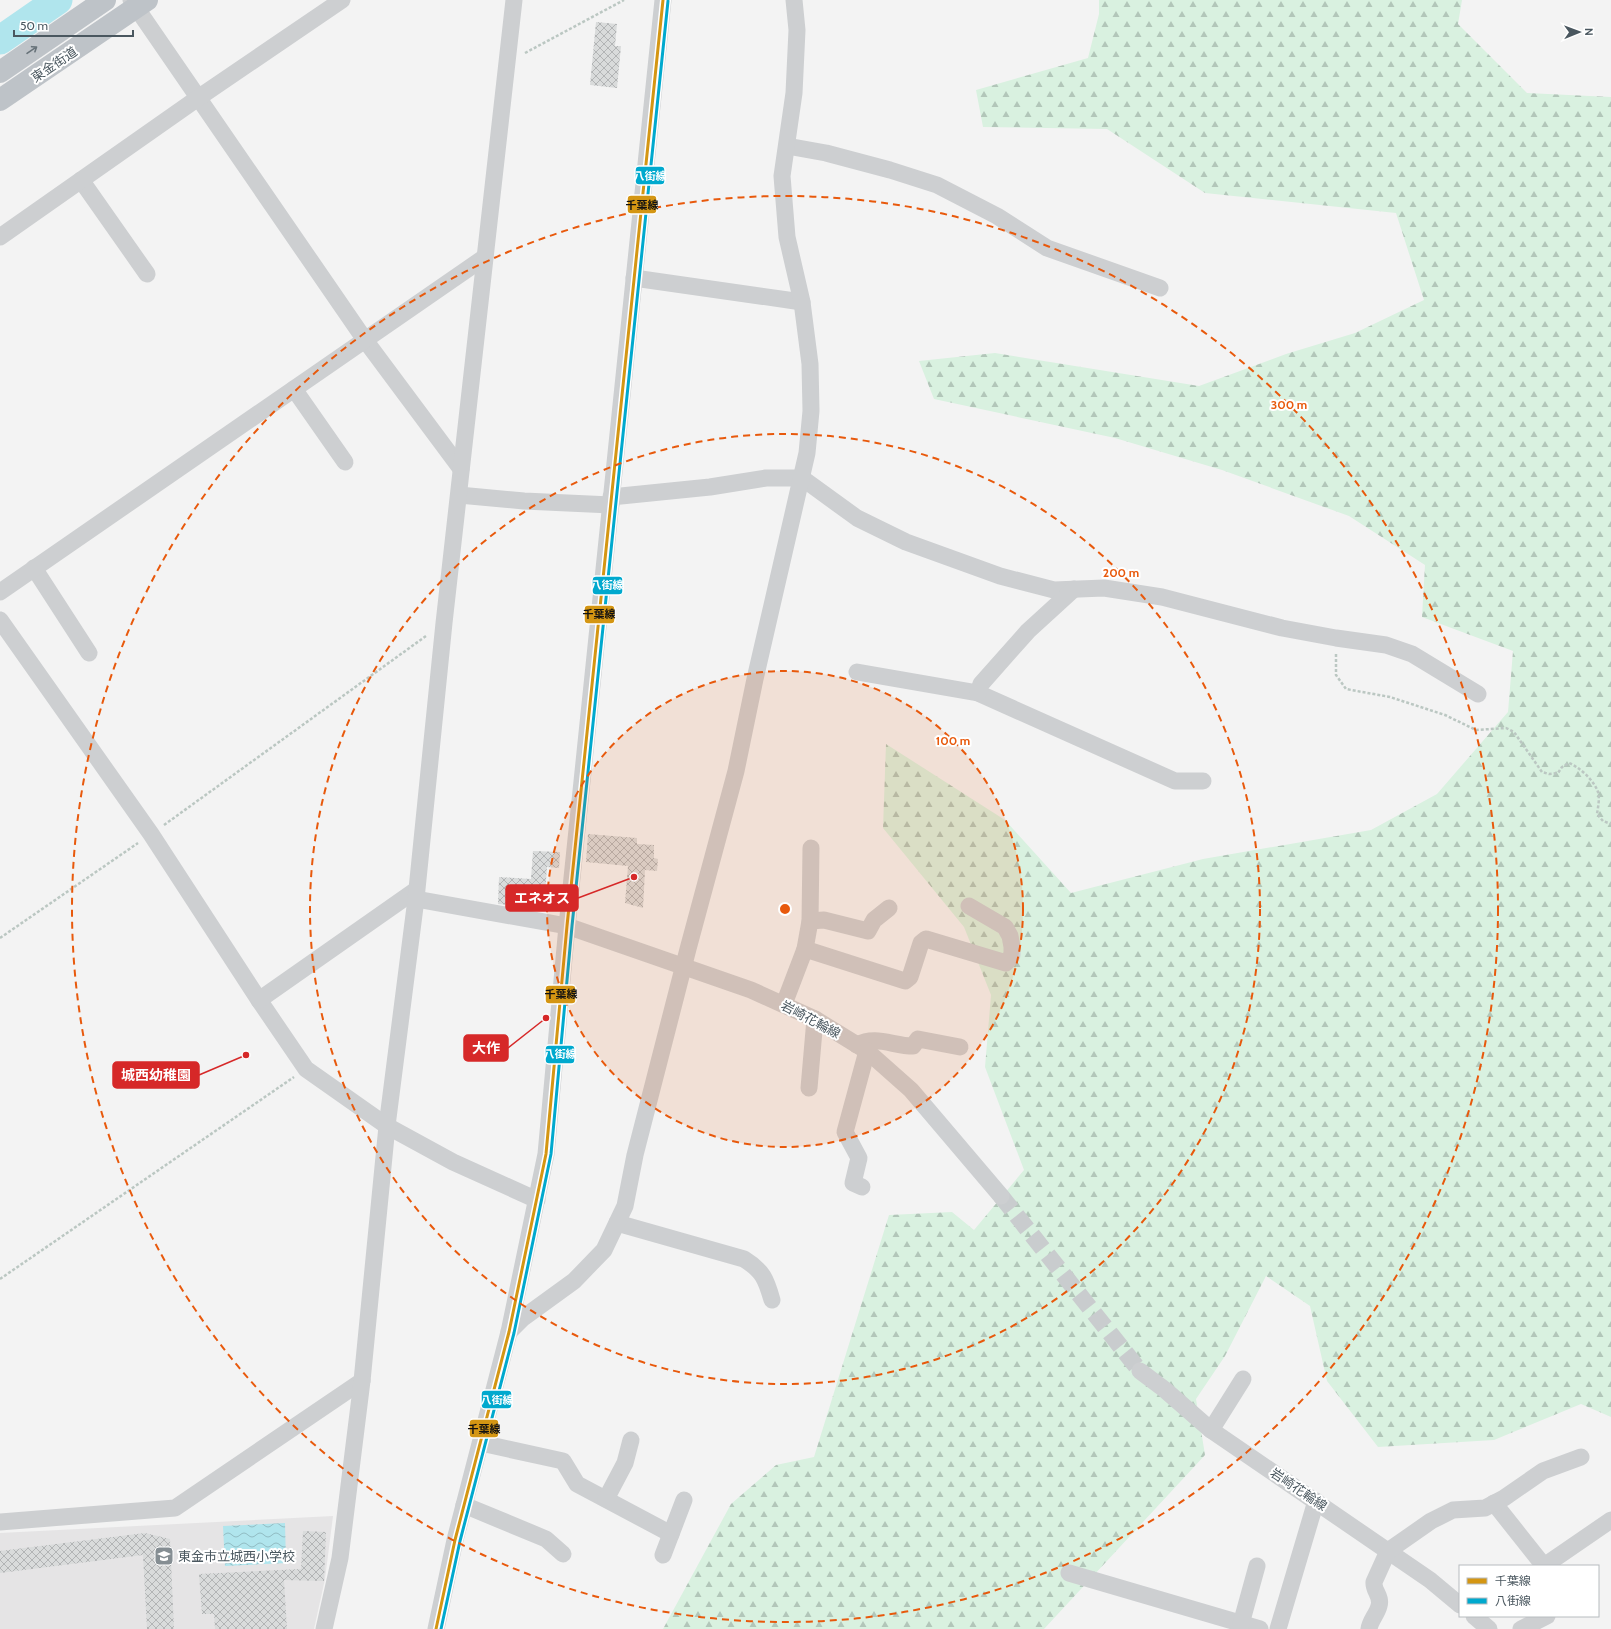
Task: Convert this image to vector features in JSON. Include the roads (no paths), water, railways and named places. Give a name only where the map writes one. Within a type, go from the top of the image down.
[{"type":"highway","name":"東金街道","points":[[0,72],[106,0]]},
{"type":"highway","name":"東金街道","points":[[0,100],[138,3]]},
{"type":"street","points":[[0,237],[198,98],[342,0]]},
{"type":"street","points":[[324,1629],[340,1558],[362,1381],[387,1126],[416,895],[444,623],[514,0]]},
{"type":"street","points":[[438,1629],[445,1583],[509,1332],[546,1154],[567,926],[663,0]]},
{"type":"street","points":[[509,1332],[523,1318],[574,1281],[604,1250],[625,1206],[635,1155],[736,771],[755,679],[802,478],[807,453],[811,411],[810,364],[802,302],[787,237],[782,176],[794,93],[796,30],[794,0]]},
{"type":"street","points":[[138,3],[198,98],[365,340],[461,469]]},
{"type":"street","points":[[787,146],[826,152],[890,170],[936,186],[997,216],[1047,248],[1160,288]]},
{"type":"street","points":[[81,180],[147,274]]},
{"type":"street","points":[[0,592],[485,257]]},
{"type":"street","points":[[634,278],[802,302]]},
{"type":"street","points":[[294,389],[345,462]]},
{"type":"street","points":[[459,495],[524,501],[611,501],[766,478],[802,478],[858,518],[906,542],[1000,576],[1054,590],[1104,588],[1162,597],[1282,628],[1386,645],[1412,654],[1478,694]]},
{"type":"street","points":[[34,568],[89,653]]},
{"type":"street","points":[[978,693],[981,684],[1028,631],[1074,589]]},
{"type":"street","points":[[0,620],[151,834],[259,1000],[306,1069],[387,1126],[453,1162],[537,1200]]},
{"type":"street","points":[[857,672],[978,693],[1175,781],[1203,781]]},
{"type":"street","points":[[784,1004],[805,949],[810,921],[810,848]]},
{"type":"street","points":[[259,1000],[416,895]]},
{"type":"street","name":"岩崎花輪線","points":[[416,895],[567,926],[751,990],[815,1019],[862,1048],[911,1090],[1001,1196]]},
{"type":"street","points":[[805,949],[905,981],[910,977],[920,943],[926,939],[1006,963],[1012,955],[1012,947],[1010,936],[1005,927],[969,906]]},
{"type":"street","points":[[810,921],[824,920],[868,931],[874,920],[888,908]]},
{"type":"street","points":[[809,1088],[815,1019]]},
{"type":"street","points":[[862,1187],[853,1183],[859,1158],[845,1132],[862,1048],[866,1041],[873,1040],[913,1046],[918,1039],[960,1047]]},
{"type":"street","points":[[617,1223],[744,1259],[757,1267],[765,1277],[772,1300]]},
{"type":"street","name":"岩崎花輪線","points":[[1140,1371],[1164,1389],[1211,1430],[1430,1580],[1459,1604]]},
{"type":"street","points":[[1211,1430],[1243,1379]]},
{"type":"street","points":[[0,1522],[175,1508],[362,1381]]},
{"type":"street","points":[[606,1500],[625,1463],[631,1440]]},
{"type":"street","points":[[481,1443],[564,1461],[577,1484],[671,1534]]},
{"type":"street","points":[[1370,1629],[1379,1606],[1380,1599],[1374,1586],[1374,1582],[1388,1551],[1431,1521],[1452,1510],[1485,1508],[1543,1472],[1581,1457]]},
{"type":"street","points":[[663,1555],[684,1500]]},
{"type":"street","points":[[1278,1629],[1316,1501]]},
{"type":"street","points":[[1494,1503],[1543,1565]]},
{"type":"street","points":[[464,1505],[546,1539],[564,1554]]},
{"type":"street","points":[[1545,1565],[1611,1520]]},
{"type":"street","points":[[1241,1624],[1257,1566]]},
{"type":"street","points":[[1069,1573],[1260,1629]]},
{"type":"street","points":[[1475,1617],[1489,1629]]},
{"type":"street","points":[[1521,1629],[1545,1617]]},
{"type":"water","points":[[285,1523],[286,1563],[225,1566],[223,1526]]},
{"type":"waterway","points":[[0,40],[58,0]]},
{"type":"tunnel","points":[[1001,1196],[1140,1371]]},
{"type":"place","name":"エネオス","points":[[634,877]]},
{"type":"place","name":"大作","points":[[546,1018]]},
{"type":"place","name":"城西幼稚園","points":[[246,1055]]},
{"type":"place","name":"東金市立城西小学校","points":[[164,1556]]}]
